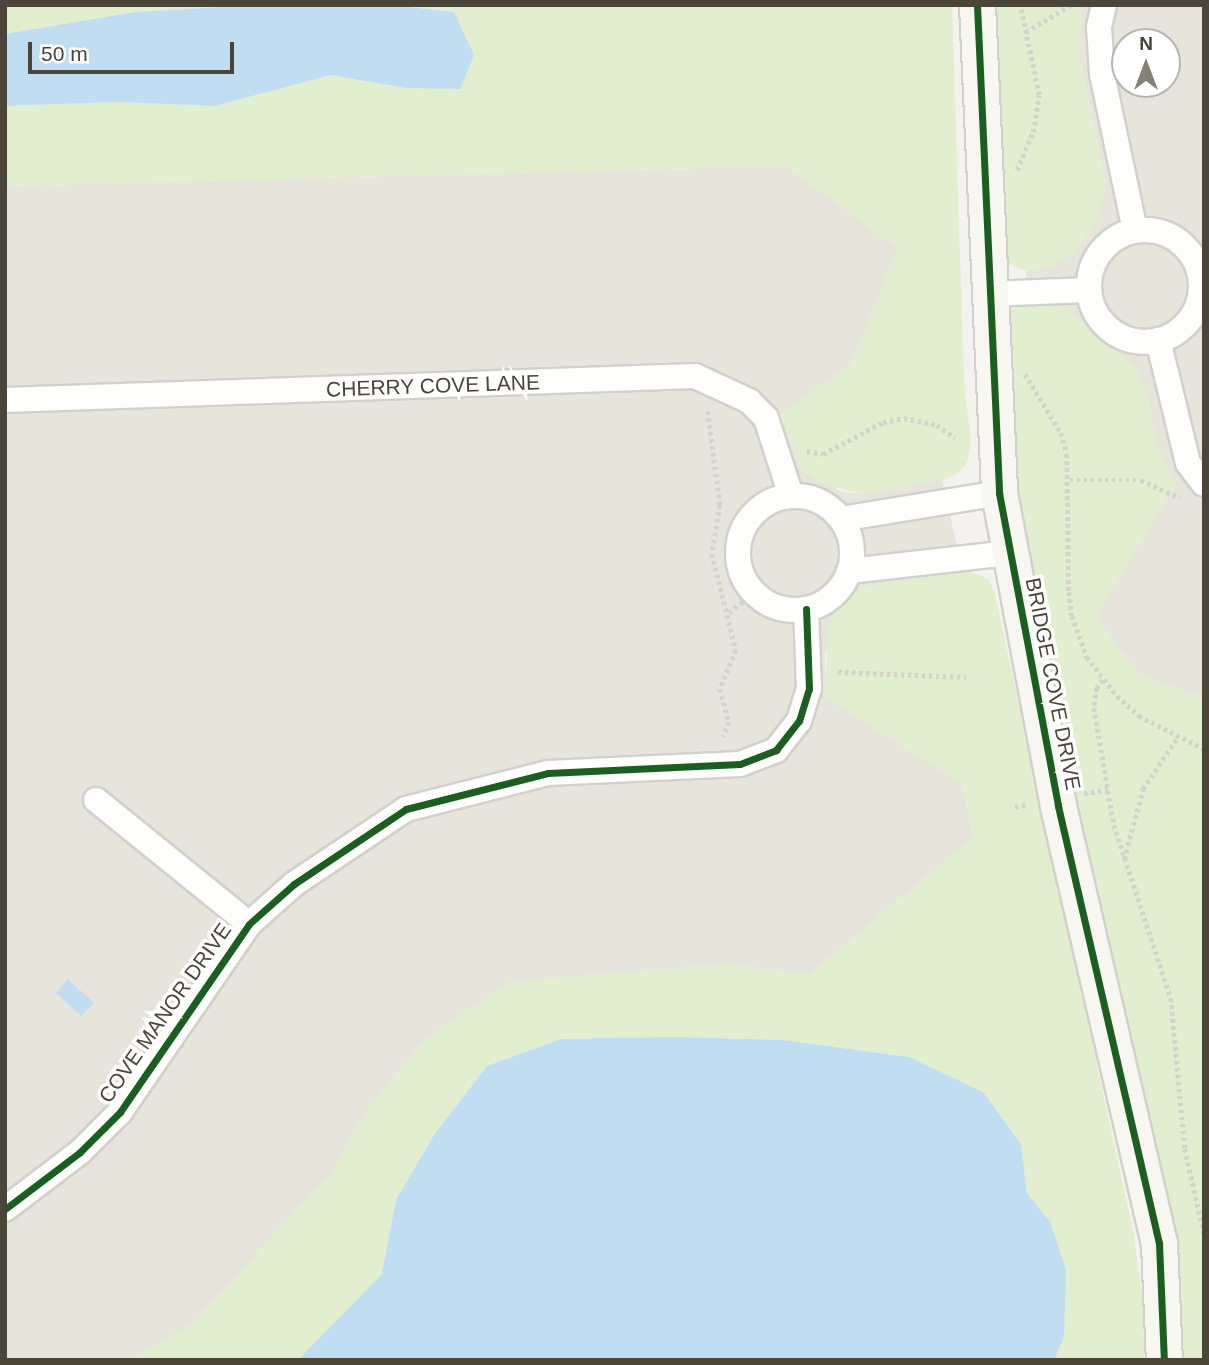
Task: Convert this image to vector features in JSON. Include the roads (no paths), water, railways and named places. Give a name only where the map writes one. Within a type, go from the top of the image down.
[{"type":"street","name":"BRIDGE COVE DRIVE","points":[[977,5],[999,493],[1058,806],[1159,1242],[1164,1360]]},
{"type":"street","points":[[1104,5],[1098,27],[1102,74],[1135,232]]},
{"type":"street","points":[[1135,232],[1162,233],[1183,244],[1198,262],[1199,304],[1188,324],[1158,340],[1127,339],[1107,330],[1093,312],[1088,290],[1091,268],[1102,249],[1135,232]]},
{"type":"street","points":[[988,294],[1088,290]]},
{"type":"street","points":[[1158,340],[1188,463],[1203,483]]},
{"type":"street","name":"CHERRY COVE LANE","points":[[5,400],[695,376],[749,401],[766,418],[791,496]]},
{"type":"street","points":[[841,519],[999,493]]},
{"type":"street","points":[[791,496],[827,506],[841,519],[851,544],[849,571],[833,595],[806,609],[778,607],[754,592],[738,559],[746,524],[757,510],[791,496]]},
{"type":"street","points":[[849,571],[1010,552]]},
{"type":"street","name":"COVE MANOR DRIVE","points":[[5,1209],[80,1152],[120,1112],[249,924],[293,884],[406,809],[548,773],[740,764],[776,750],[799,721],[809,689],[806,609]]},
{"type":"street","points":[[96,800],[249,924]]},
{"type":"water","points":[[256,5],[391,5],[454,12],[474,55],[460,89],[405,88],[331,75],[215,106],[117,102],[5,106],[5,34],[135,12]]},
{"type":"water","points":[[68,979],[94,1003],[81,1016],[56,993]]},
{"type":"water","points":[[672,1037],[783,1040],[909,1057],[983,1092],[1021,1144],[1027,1193],[1050,1222],[1066,1270],[1064,1337],[1054,1360],[298,1360],[382,1274],[396,1200],[434,1135],[487,1066],[561,1039]]}]
